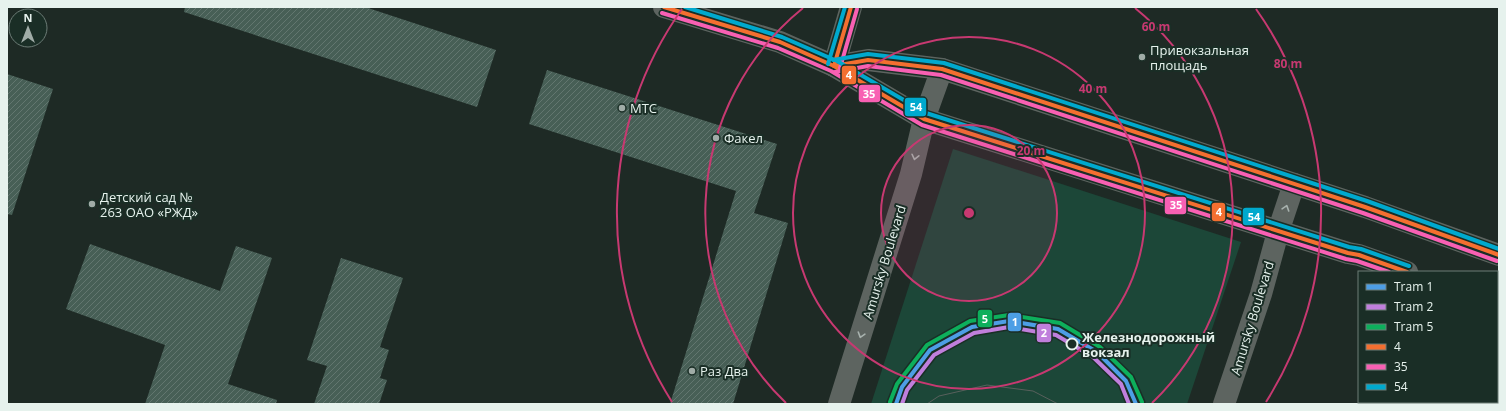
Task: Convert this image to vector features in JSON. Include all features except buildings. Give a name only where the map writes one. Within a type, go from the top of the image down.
[{"type":"main road","points":[[664,7],[780,42],[834,66],[924,119],[1348,254],[1359,255],[1404,271]]},
{"type":"main road","points":[[834,66],[851,7]]},
{"type":"main road","points":[[834,66],[868,60],[942,69],[1365,207],[1499,255]]},
{"type":"main road","name":"Amursky Boulevard","points":[[839,404],[911,174],[924,119],[942,69]]},
{"type":"main road","name":"Amursky Boulevard","points":[[1224,404],[1261,294],[1278,232],[1294,184]]},
{"type":"green space","points":[[953,149],[1241,242],[1187,404],[871,404]]},
{"type":"tram line","name":"5","points":[[890,402],[897,384],[927,345],[970,321],[1009,315],[1060,323],[1100,347],[1131,377],[1142,402]]},
{"type":"tram line","name":"1","points":[[896,404],[902,387],[930,350],[972,327],[1009,321],[1058,329],[1097,352],[1126,381],[1136,404]]},
{"type":"tram line","name":"2","points":[[902,404],[907,390],[934,355],[974,333],[1009,327],[1056,335],[1093,357],[1121,384],[1129,404]]},
{"type":"tram line","points":[[927,404],[939,396],[987,385],[1033,391],[1058,404]]},
{"type":"transit line","name":"4","points":[[664,7],[780,42],[834,66],[924,119],[1348,253],[1359,255],[1404,271]]},
{"type":"transit line","name":"54","points":[[685,7],[782,37],[837,61],[926,113],[1349,247],[1361,249],[1409,266]]},
{"type":"transit line","name":"54","points":[[828,64],[845,7]]},
{"type":"transit line","name":"4","points":[[834,66],[851,7]]},
{"type":"transit line","name":"35","points":[[840,68],[857,9]]},
{"type":"transit line","name":"35","points":[[662,13],[778,48],[831,71],[922,125],[1386,271]]},
{"type":"transit line","name":"54","points":[[833,60],[868,54],[944,63],[1367,201],[1499,249]]},
{"type":"transit line","name":"4","points":[[834,66],[868,60],[942,69],[1365,207],[1499,255]]},
{"type":"transit line","name":"35","points":[[835,72],[868,66],[941,75],[1363,213],[1497,261]]},
{"type":"place","name":"Привокзальная площадь","points":[[1142,57]]},
{"type":"place","name":"МТС","points":[[622,108]]},
{"type":"place","name":"Факел","points":[[716,138]]},
{"type":"place","name":"Детский сад № 263 ОАО «РЖД»","points":[[92,204]]},
{"type":"place","name":"Железнодорожный вокзал","points":[[1072,344]]},
{"type":"place","name":"Раз Два","points":[[692,371]]}]
